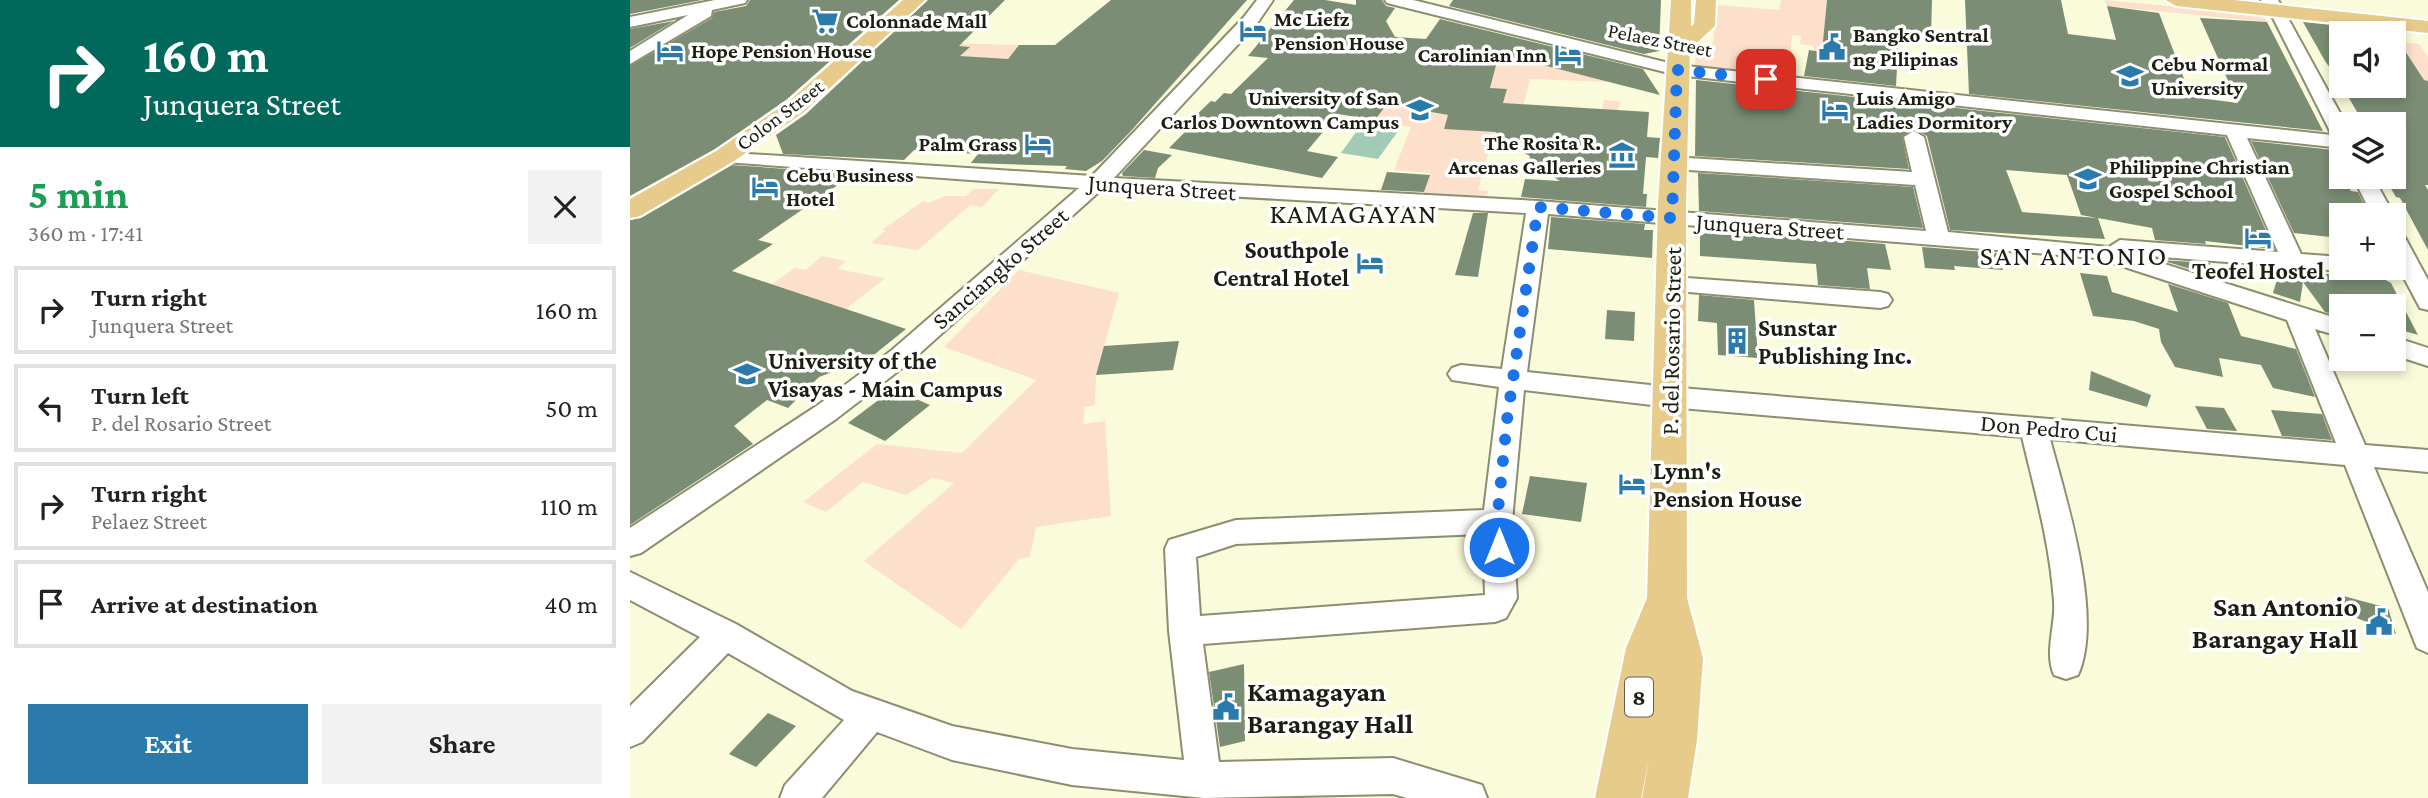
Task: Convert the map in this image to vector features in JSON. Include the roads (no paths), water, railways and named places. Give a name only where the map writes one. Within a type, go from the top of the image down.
[{"type":"main road","name":"Colon Street","points":[[630,210],[725,156],[796,107],[915,0]]},
{"type":"main road","name":"P. del Rosario Street","points":[[1665,798],[1675,740],[1682,658],[1667,598],[1673,163],[1681,0]]},
{"type":"main road","points":[[1678,59],[1704,26],[1706,0]]},
{"type":"main road","points":[[2176,0],[2274,5],[2428,27]]},
{"type":"main road","points":[[2299,0],[2428,15]]},
{"type":"main road","name":"P. del Rosario Street","points":[[1618,798],[1633,733],[1647,648],[1667,598]]},
{"type":"street","points":[[630,22],[739,0]]},
{"type":"street","name":"Sanciangko Street","points":[[630,544],[827,412],[901,356],[1097,183],[1250,20],[1265,0]]},
{"type":"street","name":"Pelaez Street","points":[[1392,0],[1678,59],[2234,131],[2329,141]]},
{"type":"street","points":[[630,59],[717,3]]},
{"type":"street","points":[[2274,5],[2330,112]]},
{"type":"street","points":[[2234,131],[2294,260]]},
{"type":"street","points":[[1914,138],[1939,239]]},
{"type":"street","name":"Junquera Street","points":[[725,156],[1097,183],[1538,207],[2099,251],[2329,325]]},
{"type":"street","points":[[1673,163],[1924,179]]},
{"type":"street","points":[[1185,631],[1495,608],[1501,598],[1497,521],[1507,420],[1515,382],[1538,207]]},
{"type":"street","points":[[2099,251],[2118,247],[2329,263]]},
{"type":"street","points":[[2411,269],[2428,302]]},
{"type":"street","points":[[1673,285],[1880,300]]},
{"type":"street","points":[[2297,315],[2428,638]]},
{"type":"street","points":[[2406,350],[2428,357]]},
{"type":"street","name":"Don Pedro Cui","points":[[1461,374],[1670,397],[2428,461]]},
{"type":"street","points":[[2033,426],[2062,539],[2070,604],[2066,664]]},
{"type":"street","points":[[1204,780],[1185,631],[1180,549],[1236,532],[1497,521]]},
{"type":"street","points":[[630,585],[725,634],[842,703],[952,743],[1072,766],[1204,780],[1393,776],[1469,798]]},
{"type":"street","points":[[630,730],[725,634]]},
{"type":"street","points":[[799,798],[870,715]]},
{"type":"place","name":"Colonnade Mall","points":[[825,21]]},
{"type":"place","name":"Mc Liefz Pension House","points":[[1253,31]]},
{"type":"place","name":"Bangko Sentral ng Pilipinas","points":[[1832,47]]},
{"type":"place","name":"Hope Pension House","points":[[670,51]]},
{"type":"place","name":"Carolinian Inn","points":[[1568,55]]},
{"type":"place","name":"Cebu Normal University","points":[[2130,76]]},
{"type":"place","name":"University of San Carlos Downtown Campus","points":[[1420,110]]},
{"type":"place","name":"Luis Amigo Ladies Dormitory","points":[[1835,110]]},
{"type":"place","name":"Palm Grass","points":[[1038,144]]},
{"type":"place","name":"The Rosita R. Arcenas Galleries","points":[[1622,155]]},
{"type":"place","name":"Philippine Christian Gospel School","points":[[2088,179]]},
{"type":"place","name":"Cebu Business Hotel","points":[[765,187]]},
{"type":"place","name":"Teofel Hostel","points":[[2258,238]]},
{"type":"place","name":"Southpole Central Hotel","points":[[1370,263]]},
{"type":"place","name":"Sunstar Publishing Inc.","points":[[1737,341]]},
{"type":"place","name":"University of the Visayas - Main Campus","points":[[747,374]]},
{"type":"place","name":"Lynn's Pension House","points":[[1632,484]]},
{"type":"place","name":"San Antonio Barangay Hall","points":[[2379,622]]},
{"type":"place","name":"Kamagayan Barangay Hall","points":[[1226,707]]},
{"type":"district","name":"KAMAGAYAN","points":[[1354,213]]},
{"type":"district","name":"SAN ANTONIO","points":[[2074,255]]}]
